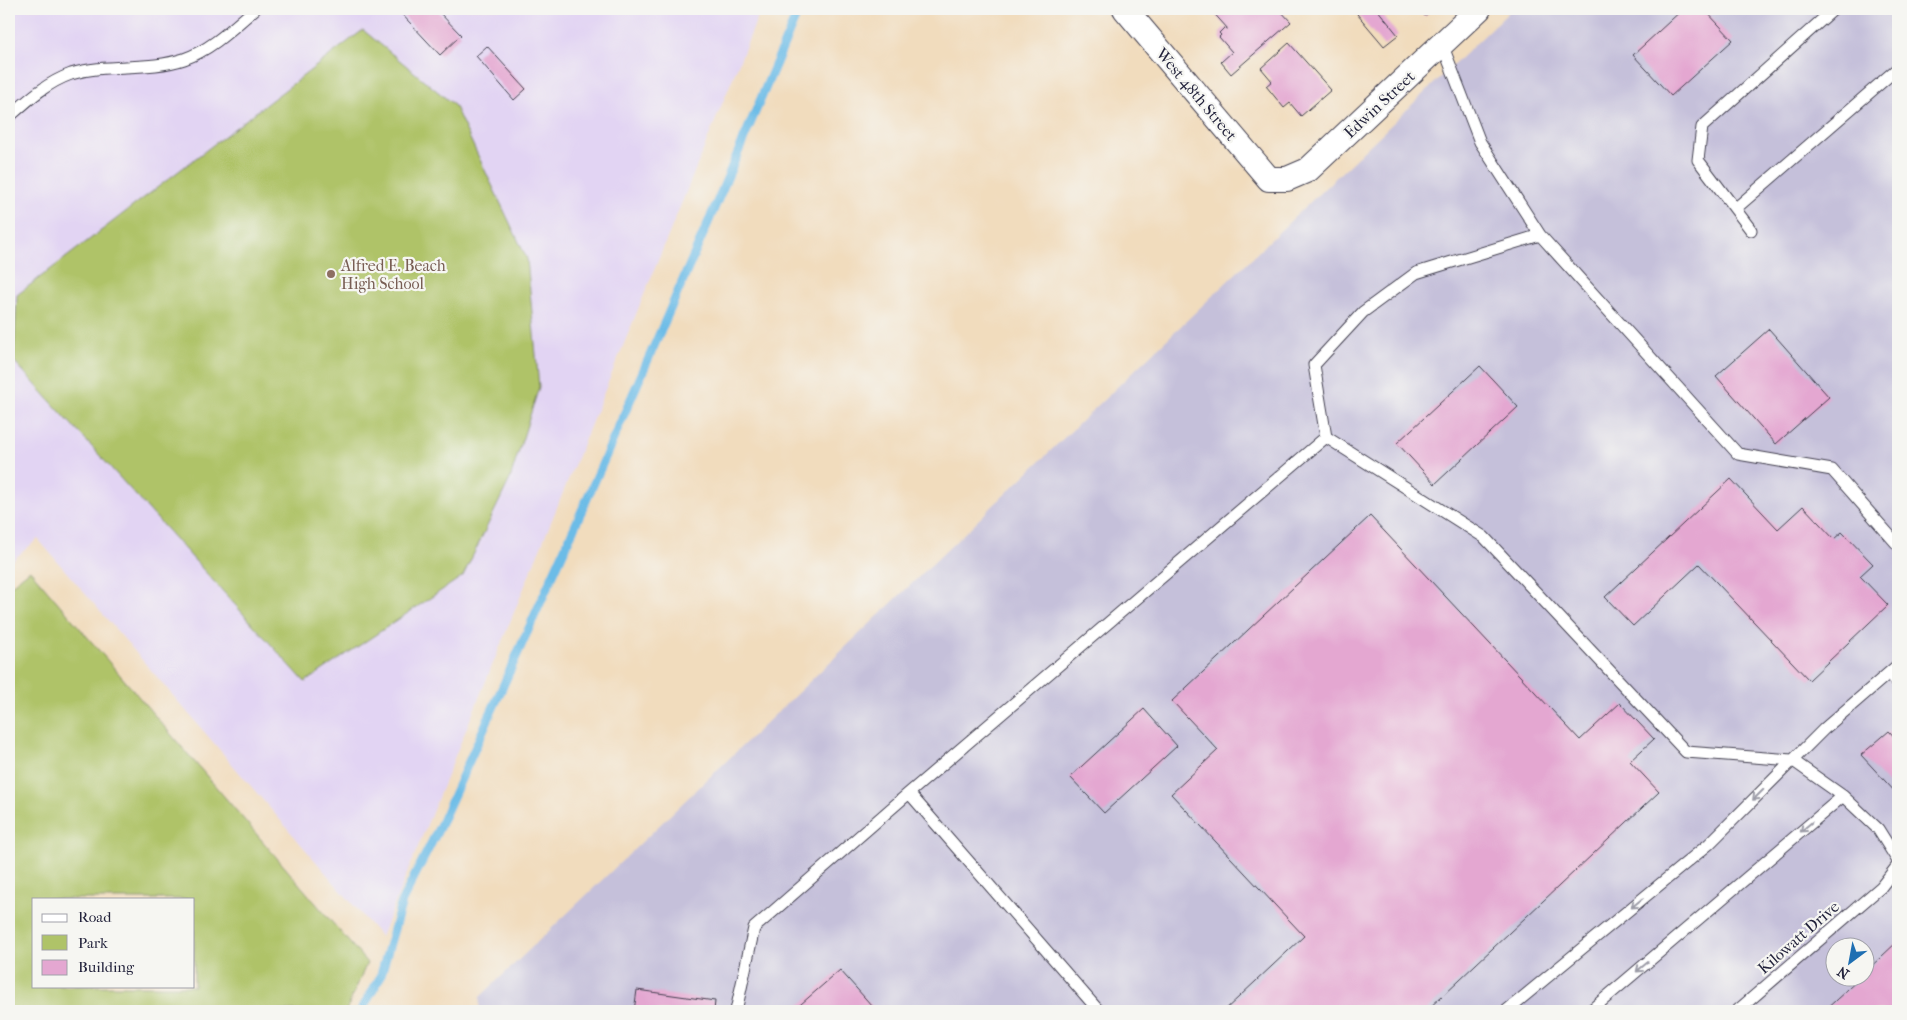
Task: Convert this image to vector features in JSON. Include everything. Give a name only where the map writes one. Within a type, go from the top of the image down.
[{"type":"street","name":"West 48th Street","points":[[1125,9],[1269,179]]},
{"type":"street","name":"Edwin Street","points":[[1269,179],[1287,179],[1308,170],[1480,9]]},
{"type":"lane","points":[[9,117],[38,91],[72,74],[162,65],[185,58],[225,34],[255,9]]},
{"type":"lane","points":[[1751,230],[1698,160],[1702,127],[1834,9]]},
{"type":"lane","points":[[1442,44],[1480,142],[1540,235],[1738,454],[1832,470],[1898,545]]},
{"type":"lane","points":[[1735,209],[1898,68]]},
{"type":"lane","points":[[1540,235],[1416,273],[1363,312],[1314,365],[1326,437],[1484,537],[1686,752],[1792,760],[1843,796],[1878,829],[1898,861]]},
{"type":"lane","points":[[736,1011],[754,928],[1326,437]]},
{"type":"lane","points":[[1506,1011],[1709,844],[1824,729],[1894,669],[1898,683]]},
{"type":"lane","points":[[910,793],[1100,1011]]},
{"type":"lane","points":[[1590,1011],[1843,796]]},
{"type":"lane","name":"Kilowatt Drive","points":[[1737,1011],[1881,887],[1898,865]]},
{"type":"shaded area","name":"Alfred E. Beach High School","points":[[9,9],[761,9],[381,937],[38,539],[9,563]]},
{"type":"shaded area","points":[[1512,9],[1898,9],[1898,1011],[479,1011],[480,997]]},
{"type":"green space","points":[[363,30],[454,105],[527,259],[539,387],[510,479],[463,576],[305,682],[14,361],[17,295]]},
{"type":"green space","points":[[30,570],[367,963],[346,1011],[9,1011],[9,587]]},
{"type":"building","points":[[397,9],[436,9],[461,35],[440,55]]},
{"type":"building","points":[[1210,9],[1279,9],[1291,22],[1231,74],[1221,62],[1232,52],[1219,37],[1221,35],[1219,33],[1224,28],[1228,29]]},
{"type":"building","points":[[1363,9],[1377,9],[1398,35],[1384,46],[1357,14]]},
{"type":"building","points":[[1418,9],[1433,9],[1425,16]]},
{"type":"building","points":[[1683,9],[1704,9],[1733,40],[1671,96],[1633,55]]},
{"type":"building","points":[[1289,43],[1331,90],[1301,116],[1290,103],[1284,108],[1266,86],[1272,81],[1261,68]]},
{"type":"building","points":[[487,46],[526,89],[514,100],[476,56]]},
{"type":"building","points":[[1769,329],[1829,397],[1776,444],[1716,376]]},
{"type":"building","points":[[1480,366],[1518,407],[1435,484],[1397,443]]},
{"type":"building","points":[[1731,479],[1778,529],[1803,506],[1834,539],[1842,532],[1873,564],[1860,576],[1888,605],[1809,680],[1699,564],[1633,626],[1605,597]]},
{"type":"building","points":[[1370,516],[1580,740],[1620,703],[1654,739],[1630,761],[1659,792],[1426,1011],[1224,1011],[1304,936],[1171,794],[1218,750],[1172,701]]},
{"type":"building","points":[[1144,709],[1177,746],[1104,813],[1070,777]]},
{"type":"building","points":[[1889,731],[1898,741],[1898,795],[1861,755]]},
{"type":"building","points":[[1898,941],[1898,1011],[1824,1011],[1849,988],[1874,988],[1874,964]]},
{"type":"building","points":[[840,970],[873,1007],[868,1011],[793,1011]]},
{"type":"building","points":[[637,990],[715,1001],[714,1011],[634,1011]]},
{"type":"waterway","points":[[361,1011],[380,978],[402,901],[439,828],[579,517],[708,223],[799,9]]},
{"type":"place","name":"Alfred E. Beach High School","points":[[331,274]]}]
